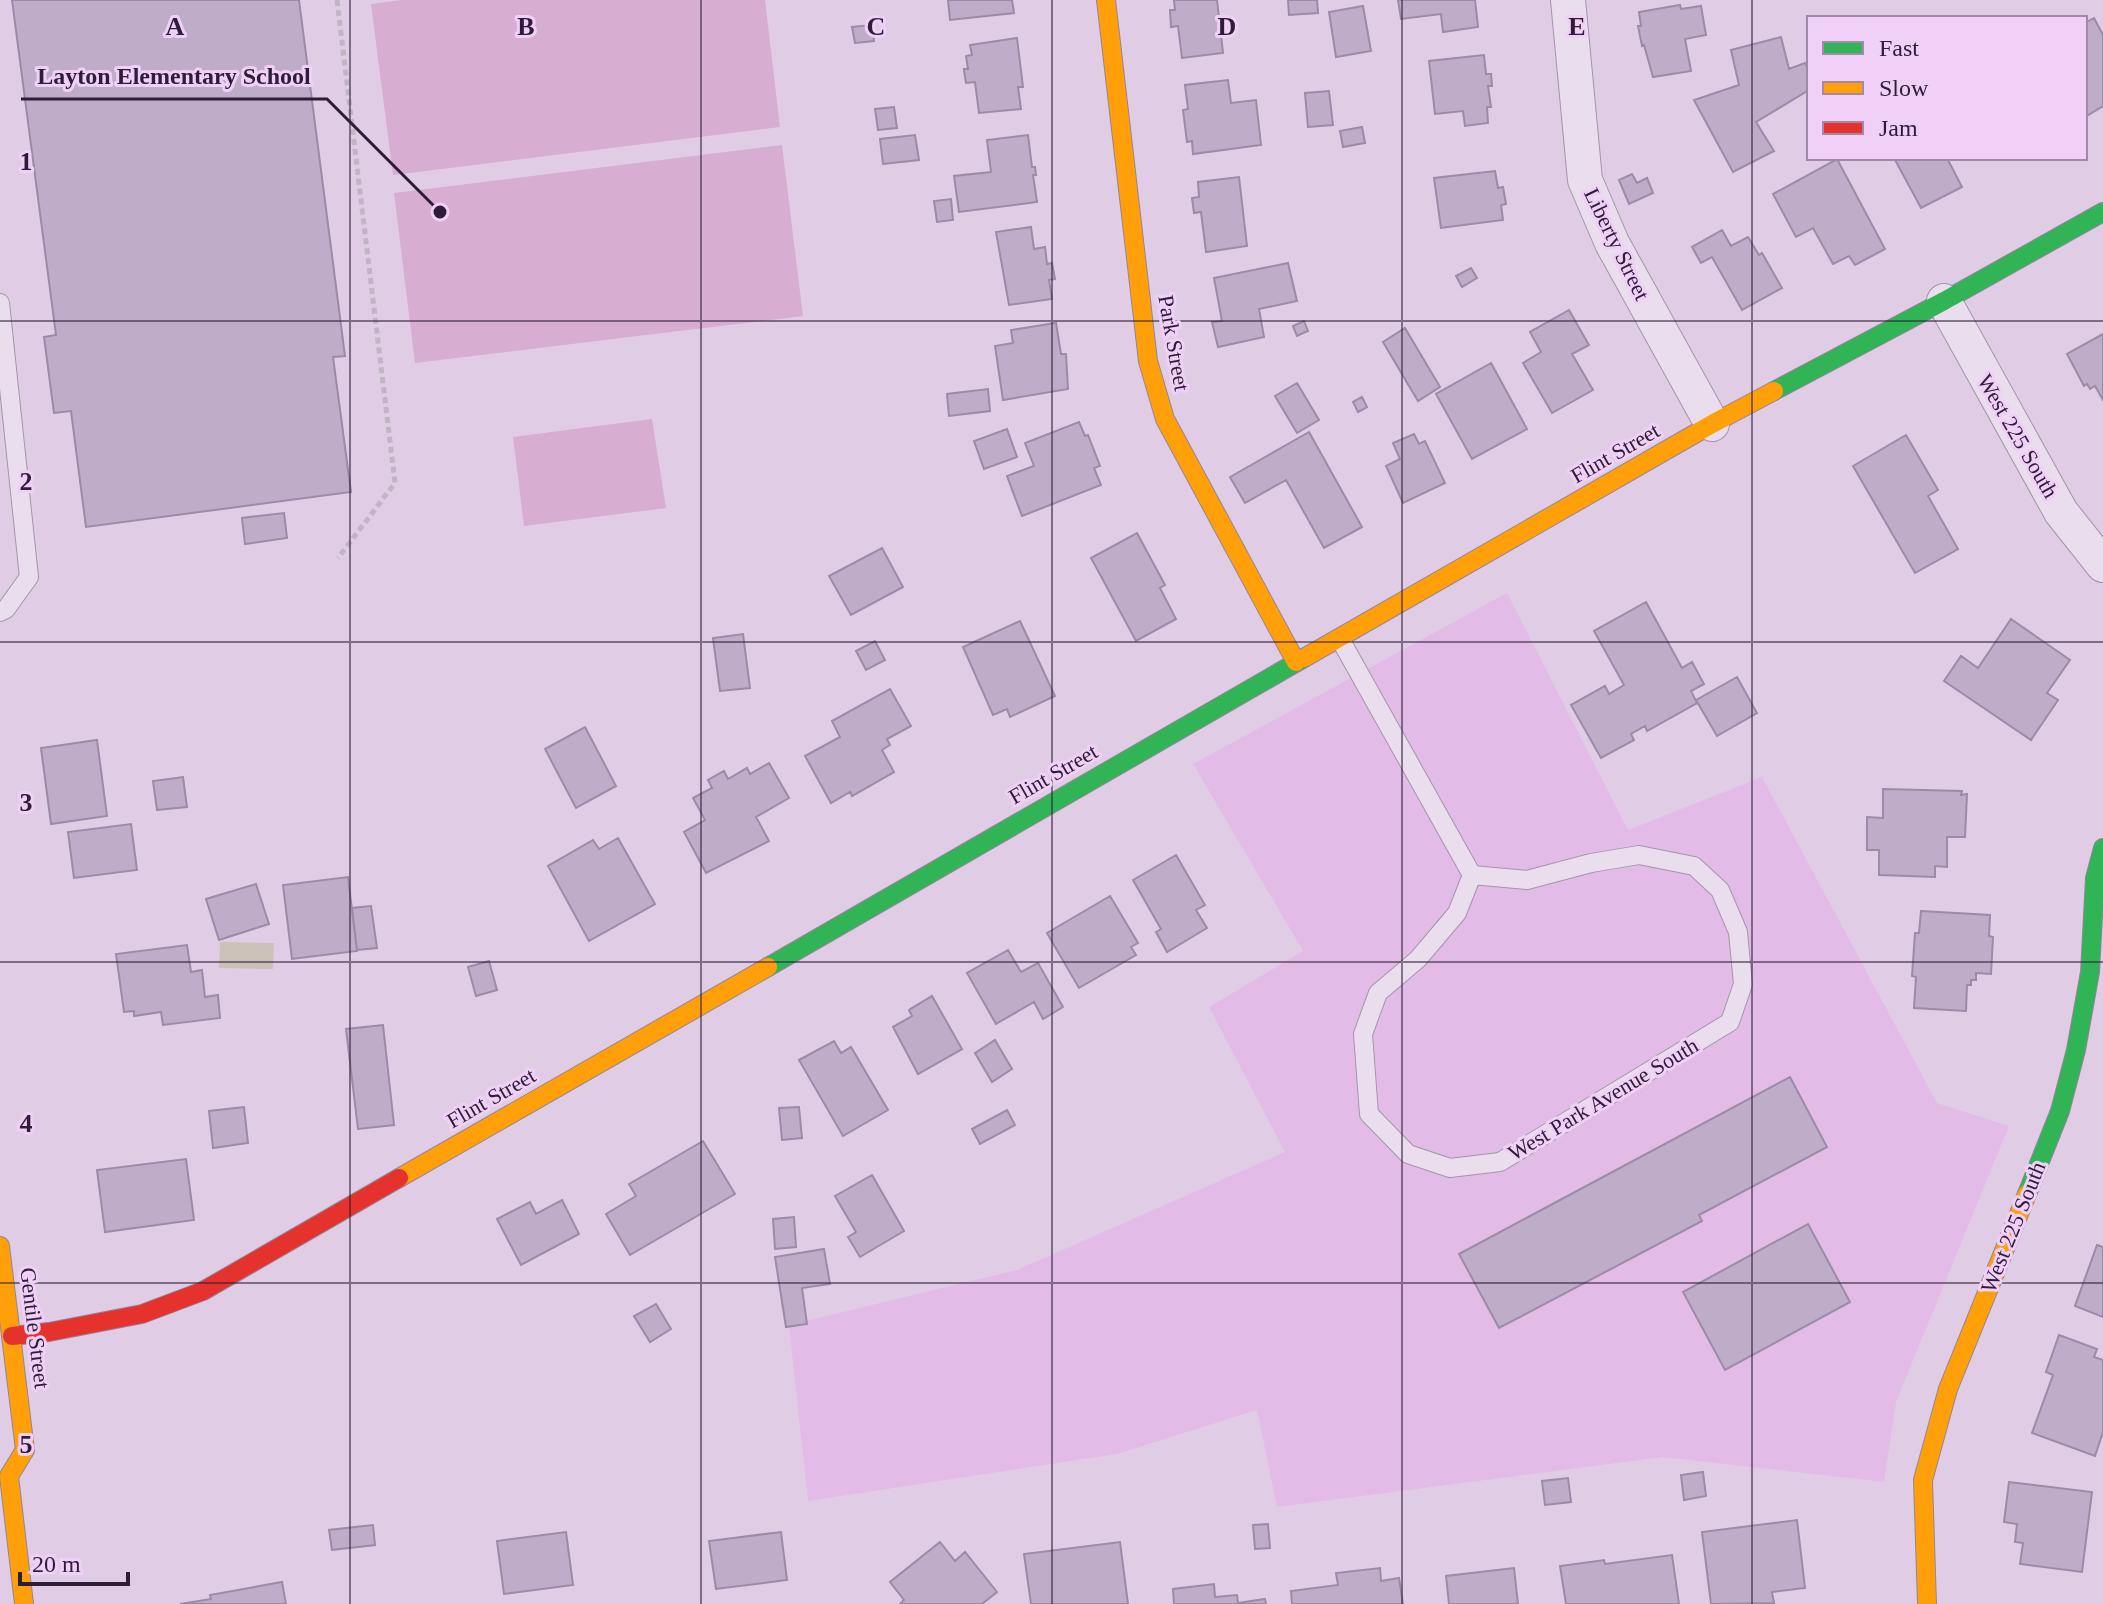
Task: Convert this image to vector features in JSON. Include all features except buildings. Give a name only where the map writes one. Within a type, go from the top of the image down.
[{"type":"street","name":"Park Street","points":[[1106,0],[1148,361],[1165,419],[1296,662]]},
{"type":"street","name":"Liberty Street","points":[[1568,0],[1585,180],[1612,243],[1712,424]]},
{"type":"street","name":"Flint Street","points":[[6,1330],[49,1332],[142,1314],[203,1291],[1712,424],[1944,301],[2103,212]]},
{"type":"street","name":"West 225 South","points":[[1944,301],[2061,512],[2103,565]]},
{"type":"street","name":"West 225 South","points":[[1927,1604],[1923,1480],[1948,1389],[2060,1111],[2076,1050],[2090,972],[2095,878],[2103,848]]},
{"type":"street","name":"Gentile Street","points":[[0,1246],[6,1330],[25,1450],[5,1471],[24,1604]]},
{"type":"street","points":[[0,1352],[6,1330]]},
{"type":"lane","points":[[0,303],[29,577],[6,609],[0,612]]},
{"type":"lane","points":[[1340,639],[1472,875]]},
{"type":"lane","name":"West Park Avenue South","points":[[1639,855],[1694,866],[1720,890],[1738,932],[1743,984],[1730,1022],[1500,1162],[1450,1168],[1408,1154],[1369,1114],[1363,1034],[1378,993],[1418,959],[1457,913],[1472,875],[1527,880],[1591,863],[1639,855]]},
{"type":"path","points":[[337,0],[395,483],[338,558]]},
{"type":"shaded area","points":[[401,0],[765,0],[780,127],[393,175],[371,4]]},
{"type":"shaded area","points":[[782,145],[803,316],[415,363],[394,193]]},
{"type":"shaded area","points":[[652,419],[666,508],[524,526],[513,437]]},
{"type":"shaded area","points":[[1507,593],[1628,830],[1762,777],[1937,1103],[2009,1126],[1896,1402],[1884,1482],[1663,1457],[1277,1507],[1257,1410],[1117,1454],[808,1501],[789,1325],[1017,1270],[1285,1152],[1209,1007],[1303,951],[1193,764]]},
{"type":"shaded area","points":[[220,942],[274,943],[273,969],[219,968]]},
{"type":"traffic: fast","points":[[1774,391],[2103,212]]},
{"type":"traffic: fast","points":[[768,967],[1304,658]]},
{"type":"traffic: fast","points":[[2027,1194],[2060,1111],[2076,1050],[2090,972],[2095,878],[2103,848]]},
{"type":"traffic: slow","points":[[1106,0],[1148,361],[1165,419],[1296,662]]},
{"type":"traffic: slow","points":[[1304,658],[1774,391]]},
{"type":"traffic: slow","points":[[399,1178],[768,967]]},
{"type":"traffic: slow","points":[[1927,1604],[1923,1480],[1948,1389],[2027,1194]]},
{"type":"traffic: slow","points":[[0,1246],[25,1450],[9,1476],[24,1604]]},
{"type":"traffic: jam","points":[[12,1336],[142,1314],[203,1291],[399,1178]]},
{"type":"place","name":"Layton Elementary School","points":[[440,212]]}]
